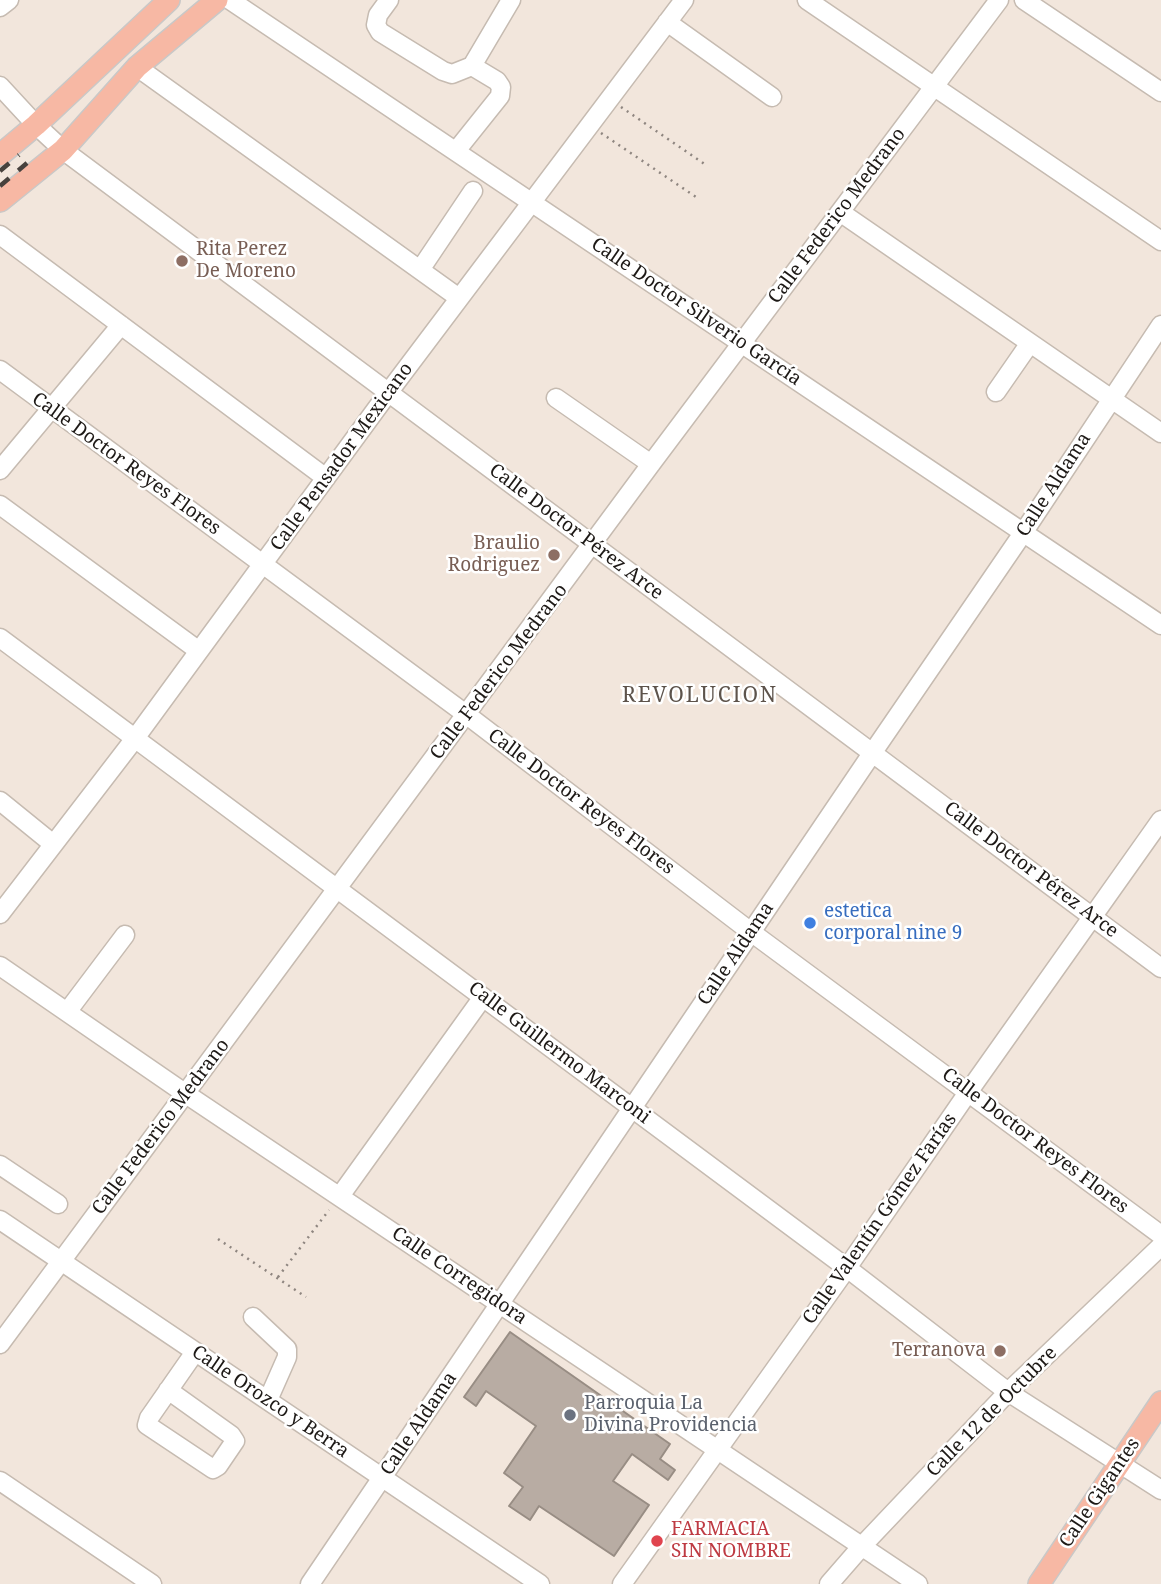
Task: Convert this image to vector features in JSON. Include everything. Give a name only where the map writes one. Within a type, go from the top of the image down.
[{"type":"main road","points":[[0,155],[36,125],[169,0]]},
{"type":"main road","points":[[0,201],[63,150],[137,67],[217,0]]},
{"type":"main road","name":"Calle Gigantes","points":[[1039,1584],[1161,1402]]},
{"type":"street","points":[[0,7],[9,0]]},
{"type":"street","name":"Calle Doctor Silverio García","points":[[230,0],[1161,625]]},
{"type":"street","points":[[389,0],[378,15],[376,25],[380,32],[452,74],[472,66],[511,0]]},
{"type":"street","name":"Calle Pensador Mexicano","points":[[0,914],[136,737],[388,393],[684,0]]},
{"type":"street","points":[[807,0],[1161,241]]},
{"type":"street","name":"Calle Federico Medrano","points":[[0,1344],[651,464],[999,0]]},
{"type":"street","points":[[1024,0],[1161,92]]},
{"type":"street","points":[[667,22],[772,97]]},
{"type":"street","points":[[456,151],[500,96],[501,87],[497,80],[472,66]]},
{"type":"street","points":[[137,67],[460,298]]},
{"type":"street","name":"Calle Doctor Pérez Arce","points":[[0,86],[63,150],[1161,968]]},
{"type":"street","points":[[419,270],[473,191]]},
{"type":"street","points":[[840,212],[1161,433]]},
{"type":"street","points":[[0,235],[326,478]]},
{"type":"street","points":[[0,470],[121,325]]},
{"type":"street","name":"Calle Aldama","points":[[310,1584],[1023,533],[1161,325]]},
{"type":"street","points":[[996,392],[1030,343]]},
{"type":"street","name":"Calle Doctor Reyes Flores","points":[[0,370],[467,715],[751,932],[1161,1235]]},
{"type":"street","points":[[556,398],[651,464]]},
{"type":"street","points":[[0,505],[199,651]]},
{"type":"street","name":"Calle Guillermo Marconi","points":[[0,638],[847,1268],[1008,1392],[1161,1490]]},
{"type":"street","points":[[0,801],[53,844]]},
{"type":"street","name":"Calle Valentín Gómez Farías","points":[[622,1584],[1161,820]]},
{"type":"street","points":[[67,1012],[124,935]]},
{"type":"street","name":"Calle Corregidora","points":[[0,966],[186,1094],[918,1584]]},
{"type":"street","points":[[340,1196],[483,997]]},
{"type":"street","points":[[0,1165],[58,1205]]},
{"type":"street","name":"Calle Orozco y Berra","points":[[0,1220],[540,1584]]},
{"type":"street","name":"Calle 12 de Octubre","points":[[829,1584],[1008,1392],[1161,1246]]},
{"type":"street","points":[[253,1317],[287,1349],[287,1357],[268,1401]]},
{"type":"street","points":[[169,1390],[231,1435],[234,1441],[218,1466],[213,1469],[207,1468],[147,1425],[169,1390],[195,1352]]},
{"type":"street","points":[[0,1481],[152,1584]]},
{"type":"path","points":[[609,99],[706,165]]},
{"type":"path","points":[[590,125],[696,197]]},
{"type":"path","points":[[278,1278],[340,1196]]},
{"type":"path","points":[[218,1239],[306,1297]]},
{"type":"building","points":[[510,1332],[670,1444],[660,1459],[675,1470],[668,1480],[632,1454],[613,1481],[649,1505],[614,1556],[539,1506],[530,1520],[509,1506],[523,1487],[504,1473],[536,1426],[486,1391],[476,1406],[464,1397]]},
{"type":"railway","points":[[0,171],[19,155]]},
{"type":"railway","points":[[0,186],[27,163]]},
{"type":"place","name":"Rita Perez De Moreno","points":[[182,261]]},
{"type":"place","name":"Braulio Rodriguez","points":[[554,555]]},
{"type":"place","name":"estetica corporal nine 9","points":[[810,923]]},
{"type":"place","name":"Terranova","points":[[1000,1351]]},
{"type":"place","name":"Parroquia La Divina Providencia","points":[[570,1415]]},
{"type":"place","name":"FARMACIA SIN NOMBRE","points":[[657,1541]]},
{"type":"district","name":"REVOLUCION","points":[[700,696]]}]
